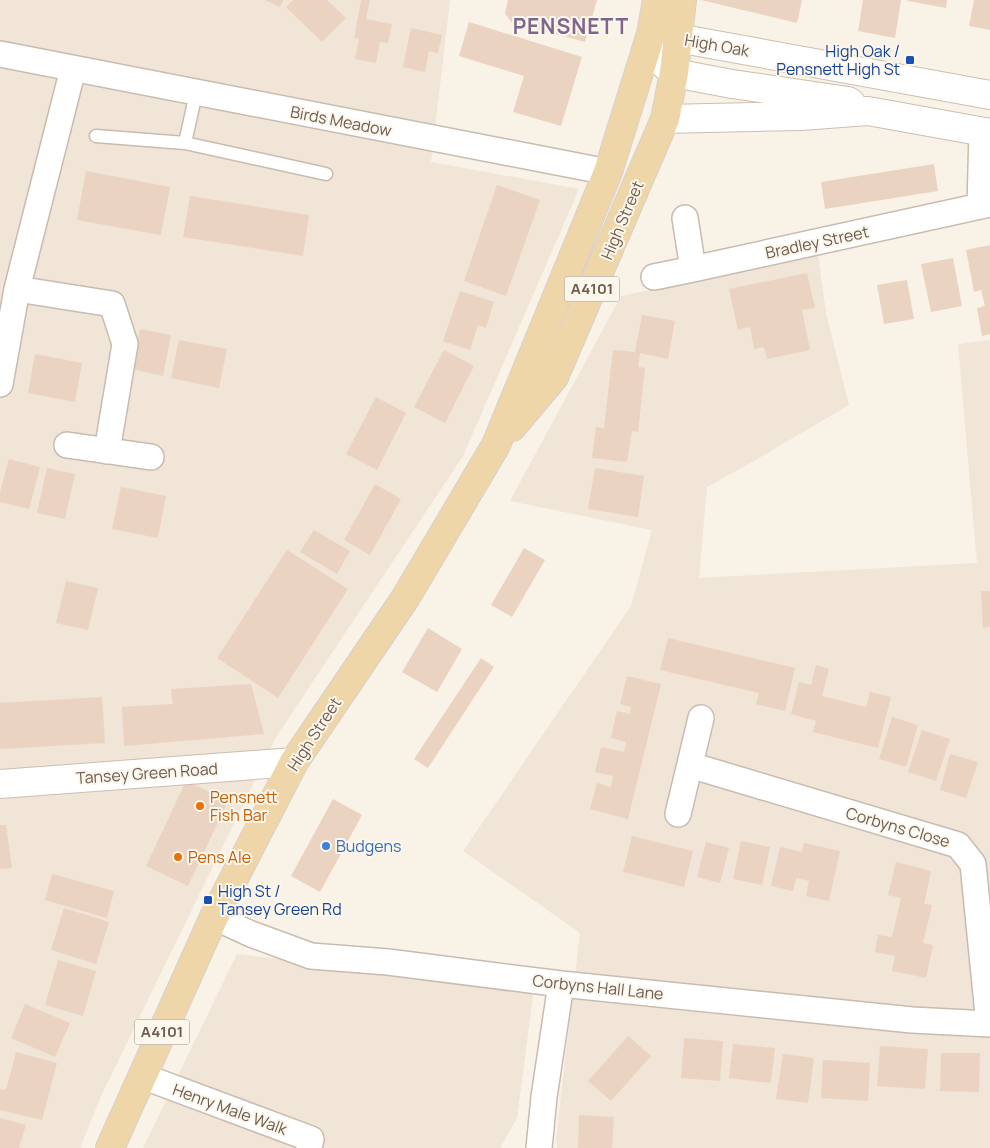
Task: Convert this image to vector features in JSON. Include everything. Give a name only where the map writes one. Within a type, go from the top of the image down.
[{"type":"main road","name":"High Street","points":[[110,1148],[214,917],[294,762],[406,597],[496,445],[608,172],[649,41],[657,0]]},
{"type":"main road","name":"High Street","points":[[496,445],[554,377],[665,118],[674,73],[682,0]]},
{"type":"main road","name":"High Oak","points":[[649,41],[678,38],[988,94]]},
{"type":"main road","name":"High Oak","points":[[649,41],[674,73],[732,84],[848,101],[868,111]]},
{"type":"main road","points":[[986,133],[988,94]]},
{"type":"main road","name":"High Oak","points":[[665,118],[801,116],[868,111],[986,133]]},
{"type":"main road","name":"Tansey Green Road","points":[[0,784],[294,762]]},
{"type":"street","name":"Birds Meadow","points":[[0,54],[608,172]]},
{"type":"street","points":[[0,384],[18,289],[73,69]]},
{"type":"street","name":"Bradley Street","points":[[654,277],[985,205],[986,133]]},
{"type":"street","points":[[685,218],[693,270]]},
{"type":"street","points":[[18,289],[112,304],[125,344],[107,451]]},
{"type":"street","points":[[67,445],[151,457]]},
{"type":"street","points":[[678,814],[701,718]]},
{"type":"street","name":"Corbyns Close","points":[[690,766],[958,845],[973,864],[990,1024]]},
{"type":"street","name":"Corbyns Hall Lane","points":[[214,917],[251,934],[311,956],[388,962],[560,984],[912,1020],[990,1024]]},
{"type":"street","points":[[540,1148],[544,1098],[560,984]]},
{"type":"street","name":"Henry Male Walk","points":[[142,1076],[311,1140],[309,1148]]},
{"type":"lane","points":[[185,143],[196,92]]},
{"type":"lane","points":[[96,136],[185,143],[326,174]]},
{"type":"shaded area","points":[[0,0],[450,0],[431,162],[579,189],[463,456],[276,737],[101,1096],[80,1148],[0,1148]]},
{"type":"shaded area","points":[[818,255],[826,313],[849,405],[707,487],[699,578],[977,563],[958,344],[990,340],[990,1148],[557,1148],[556,1139],[580,933],[463,851],[631,606],[652,530],[510,501],[621,296]]},
{"type":"shaded area","points":[[237,954],[534,988],[517,1118],[500,1148],[143,1148]]},
{"type":"building","points":[[265,0],[283,0],[280,7]]},
{"type":"building","points":[[293,0],[327,0],[346,18],[322,42],[286,7]]},
{"type":"building","points":[[361,0],[370,0],[366,19],[392,24],[388,43],[380,42],[376,63],[355,59],[359,39],[354,38]]},
{"type":"building","points":[[508,0],[597,0],[585,42],[511,22],[505,13]]},
{"type":"building","points":[[701,0],[802,0],[797,23]]},
{"type":"building","points":[[863,0],[901,0],[895,38],[858,31]]},
{"type":"building","points":[[908,0],[947,0],[946,8]]},
{"type":"building","points":[[974,0],[990,0],[990,30],[969,26]]},
{"type":"building","points":[[469,22],[582,57],[561,126],[513,112],[524,76],[459,56]]},
{"type":"building","points":[[411,28],[442,35],[438,53],[429,51],[425,72],[403,67]]},
{"type":"building","points":[[934,164],[938,191],[825,209],[821,182]]},
{"type":"building","points":[[86,171],[170,187],[161,235],[77,220]]},
{"type":"building","points":[[497,185],[540,200],[506,296],[464,281]]},
{"type":"building","points":[[190,196],[309,215],[303,256],[183,237]]},
{"type":"building","points":[[990,245],[990,334],[982,336],[977,308],[985,306],[981,290],[974,292],[966,250]]},
{"type":"building","points":[[953,258],[962,306],[931,312],[921,264]]},
{"type":"building","points":[[807,273],[815,308],[802,310],[810,350],[767,359],[764,347],[754,349],[750,327],[738,330],[729,289]]},
{"type":"building","points":[[907,280],[914,319],[884,324],[877,285]]},
{"type":"building","points":[[460,291],[494,302],[486,328],[478,325],[470,350],[443,341]]},
{"type":"building","points":[[642,315],[675,321],[668,359],[640,353],[638,367],[645,368],[638,432],[632,431],[627,462],[592,458],[596,427],[604,428],[613,350],[635,352]]},
{"type":"building","points":[[140,329],[171,335],[163,376],[132,369]]},
{"type":"building","points":[[179,340],[227,349],[219,388],[171,378]]},
{"type":"building","points":[[444,350],[474,366],[445,423],[414,407]]},
{"type":"building","points":[[35,354],[82,363],[75,402],[28,393]]},
{"type":"building","points":[[376,397],[406,413],[377,470],[346,454]]},
{"type":"building","points":[[9,459],[40,467],[29,509],[0,502],[0,492]]},
{"type":"building","points":[[47,468],[75,474],[65,519],[37,513]]},
{"type":"building","points":[[595,468],[644,476],[638,517],[588,509]]},
{"type":"building","points":[[375,484],[401,499],[370,555],[344,540]]},
{"type":"building","points":[[121,487],[166,496],[158,538],[112,529]]},
{"type":"building","points":[[314,530],[350,551],[337,574],[300,552]]},
{"type":"building","points":[[524,548],[545,560],[512,617],[491,605]]},
{"type":"building","points":[[287,550],[348,589],[278,698],[217,658]]},
{"type":"building","points":[[66,581],[98,588],[88,630],[56,623]]},
{"type":"building","points":[[981,591],[990,591],[990,627],[983,628]]},
{"type":"building","points":[[428,628],[462,649],[437,692],[402,672]]},
{"type":"building","points":[[668,638],[795,668],[785,711],[756,704],[759,693],[660,670]]},
{"type":"building","points":[[481,658],[494,667],[428,768],[414,759]]},
{"type":"building","points":[[816,665],[829,669],[822,696],[866,707],[870,692],[891,697],[878,748],[813,732],[816,721],[791,714],[799,682],[811,685]]},
{"type":"building","points":[[627,676],[661,684],[628,819],[590,809],[597,783],[611,787],[613,776],[595,772],[601,747],[624,752],[626,742],[611,738],[617,711],[630,714],[631,707],[620,704]]},
{"type":"building","points":[[251,684],[264,734],[124,746],[122,707],[173,704],[171,689]]},
{"type":"building","points":[[102,697],[105,743],[0,749],[0,703]]},
{"type":"building","points":[[892,717],[918,725],[906,767],[879,759]]},
{"type":"building","points":[[922,730],[950,739],[936,781],[908,772]]},
{"type":"building","points":[[950,754],[978,762],[966,798],[940,790]]},
{"type":"building","points":[[186,781],[228,801],[188,886],[146,866]]},
{"type":"building","points":[[333,799],[362,815],[320,892],[291,876]]},
{"type":"building","points":[[0,825],[6,825],[12,868],[0,869]]},
{"type":"building","points":[[632,836],[693,851],[684,887],[623,872]]},
{"type":"building","points":[[741,841],[770,847],[762,885],[733,879]]},
{"type":"building","points":[[706,842],[729,848],[720,883],[697,877]]},
{"type":"building","points":[[804,843],[840,851],[829,901],[806,896],[809,881],[796,878],[793,891],[771,886],[780,847],[802,852]]},
{"type":"building","points":[[896,862],[931,871],[924,904],[932,905],[923,943],[933,945],[926,978],[892,971],[895,956],[875,952],[878,935],[892,937],[901,898],[888,895]]},
{"type":"building","points":[[52,874],[114,891],[107,918],[45,900]]},
{"type":"building","points":[[64,908],[109,922],[96,964],[51,950]]},
{"type":"building","points":[[58,960],[96,971],[83,1016],[45,1005]]},
{"type":"building","points":[[25,1004],[70,1023],[55,1057],[11,1038]]},
{"type":"building","points":[[628,1036],[651,1056],[611,1101],[588,1081]]},
{"type":"building","points":[[684,1038],[723,1041],[720,1081],[681,1078]]},
{"type":"building","points":[[733,1044],[775,1048],[771,1083],[729,1078]]},
{"type":"building","points":[[880,1046],[928,1049],[925,1089],[877,1086]]},
{"type":"building","points":[[16,1052],[57,1063],[42,1120],[0,1110],[0,1089],[6,1090]]},
{"type":"building","points":[[941,1053],[980,1053],[979,1092],[940,1091]]},
{"type":"building","points":[[783,1054],[814,1058],[808,1103],[776,1099]]},
{"type":"building","points":[[823,1060],[870,1063],[868,1101],[821,1098]]},
{"type":"building","points":[[579,1115],[614,1117],[612,1148],[578,1148]]},
{"type":"building","points":[[0,1118],[26,1125],[19,1148],[0,1148]]},
{"type":"place","name":"High Oak / Pensnett High St","points":[[910,60]]},
{"type":"place","name":"Pensnett Fish Bar","points":[[200,806]]},
{"type":"place","name":"Budgens","points":[[326,846]]},
{"type":"place","name":"Pens Ale","points":[[178,857]]},
{"type":"place","name":"High St / Tansey Green Rd","points":[[208,900]]},
{"type":"district","name":"PENSNETT","points":[[571,27]]}]
